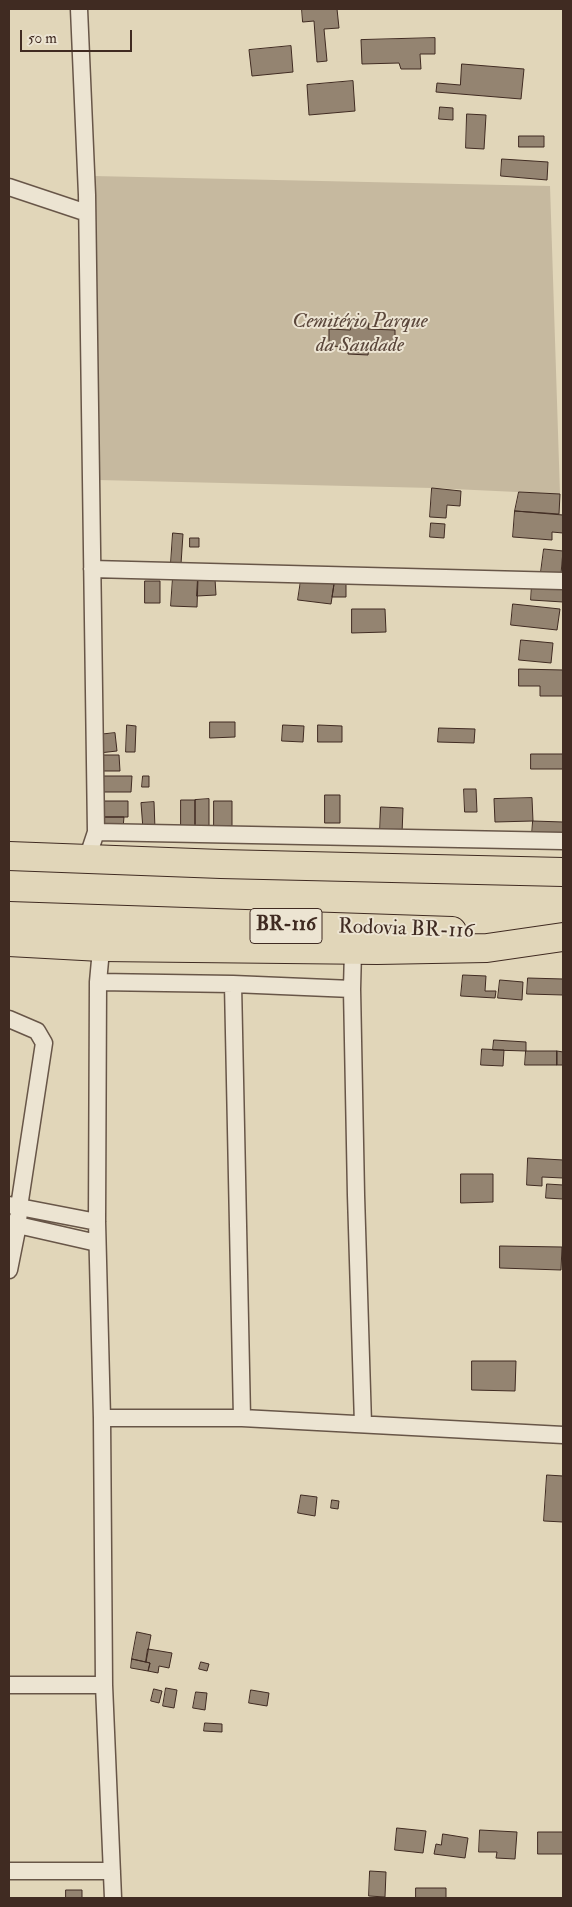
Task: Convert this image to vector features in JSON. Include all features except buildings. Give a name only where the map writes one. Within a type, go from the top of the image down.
[{"type":"highway","points":[[9,856],[563,872]]},
{"type":"highway","name":"Rodovia BR-116","points":[[9,916],[563,936]]},
{"type":"highway","points":[[9,942],[101,947],[353,950],[488,948],[563,936]]},
{"type":"street","points":[[79,9],[87,214],[96,832],[87,859]]},
{"type":"street","points":[[9,187],[87,214]]},
{"type":"street","points":[[92,568],[563,580]]},
{"type":"street","points":[[96,832],[563,841]]},
{"type":"street","points":[[103,919],[98,982],[97,1243],[102,1418],[104,1685],[113,1898]]},
{"type":"street","points":[[353,950],[352,989],[363,1424]]},
{"type":"street","points":[[98,982],[233,984],[352,989]]},
{"type":"street","points":[[233,984],[242,1418]]},
{"type":"street","points":[[9,1019],[37,1031],[44,1043],[14,1206],[9,1270]]},
{"type":"street","points":[[14,1206],[97,1222]]},
{"type":"street","points":[[13,1224],[97,1243]]},
{"type":"street","points":[[102,1418],[242,1418],[563,1435]]},
{"type":"street","points":[[9,1685],[104,1685]]},
{"type":"street","points":[[9,1871],[112,1871]]},
{"type":"green space","name":"Cemitério Parque da Saudade","points":[[93,176],[550,186],[560,494],[432,488],[98,480]]}]
